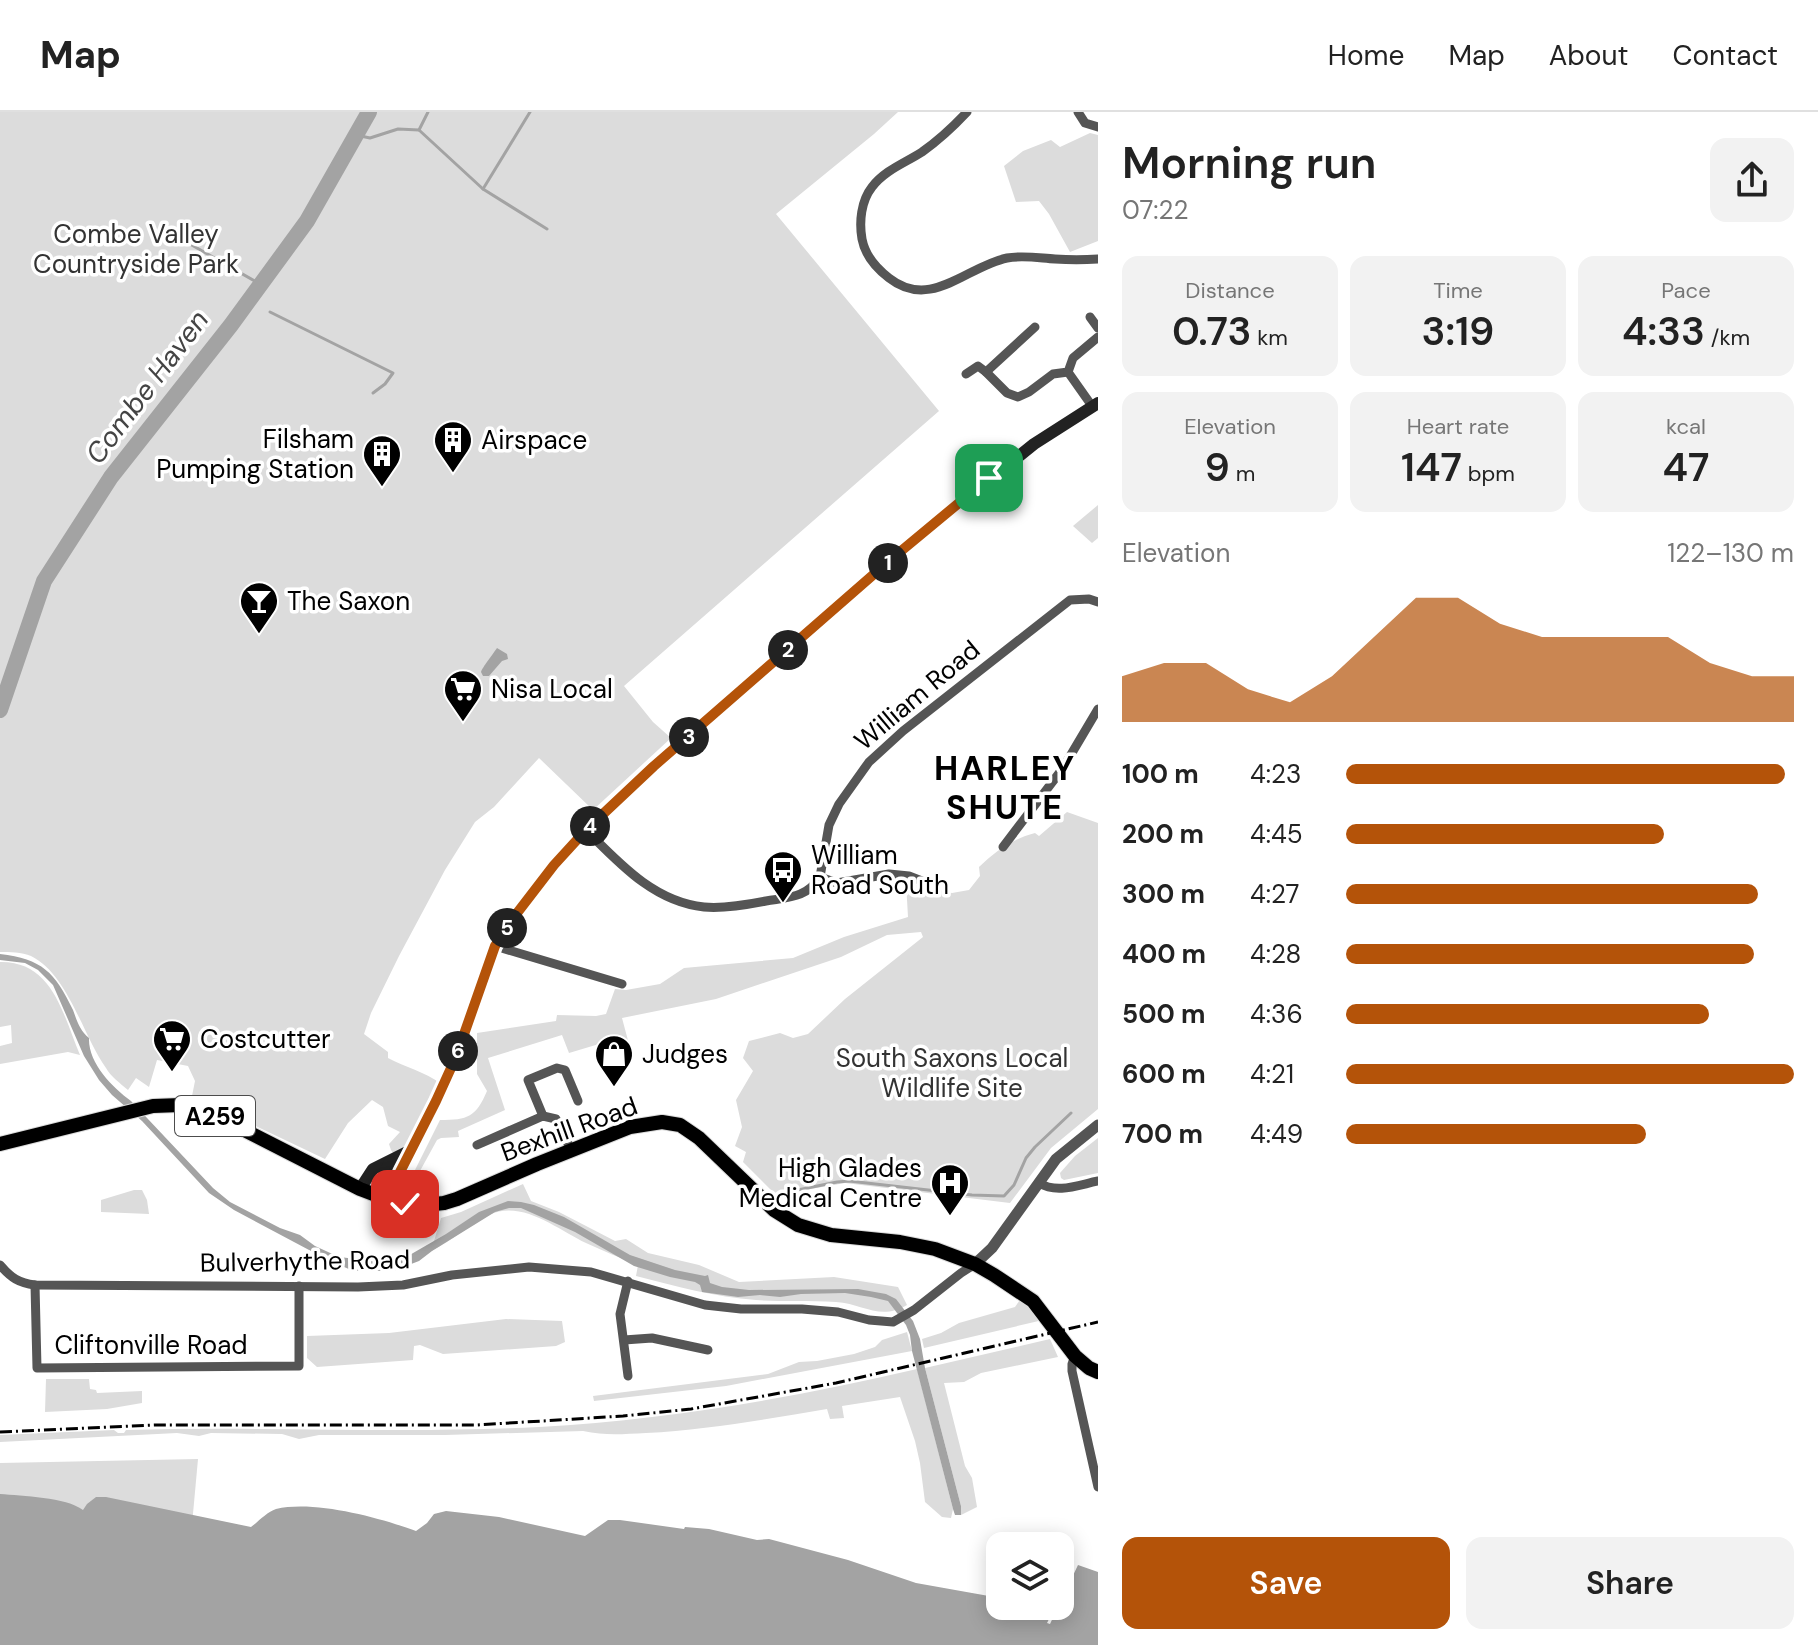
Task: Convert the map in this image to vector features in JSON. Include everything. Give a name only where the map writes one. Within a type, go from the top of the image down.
[{"type":"highway","name":"Bexhill Road","points":[[0,1144],[153,1106],[181,1105],[203,1109],[367,1192],[405,1204],[430,1205],[444,1203],[630,1127],[662,1122],[680,1125],[699,1138],[774,1210],[798,1225],[831,1235],[918,1245],[975,1264],[1033,1301],[1075,1356],[1098,1372]]},
{"type":"main road","points":[[405,1204],[399,1179],[456,1057],[495,946],[554,865],[654,766],[889,561],[1034,444],[1095,405]]},
{"type":"main road","points":[[367,1192],[373,1169],[410,1151]]},
{"type":"street","points":[[967,112],[948,133],[887,173],[871,188],[859,225],[864,249],[878,269],[895,283],[917,289],[938,288],[960,280],[988,263],[1008,258],[1098,259]]},
{"type":"street","points":[[1078,112],[1085,123],[1098,127]]},
{"type":"street","points":[[1090,317],[1098,328]]},
{"type":"street","points":[[986,372],[1035,327]]},
{"type":"street","points":[[1068,372],[1073,358],[1098,337]]},
{"type":"street","points":[[966,374],[978,366],[1007,393],[1018,397],[1053,374],[1068,372]]},
{"type":"street","points":[[1068,372],[1095,405]]},
{"type":"street","name":"William Road","points":[[820,877],[829,825],[839,804],[869,762],[903,731],[1070,600],[1098,602]]},
{"type":"street","points":[[1003,847],[1063,768],[1098,709]]},
{"type":"street","points":[[586,830],[646,886],[674,899],[703,907],[741,906],[801,895],[812,889],[820,877],[837,883],[889,874],[909,876],[927,883]]},
{"type":"street","points":[[495,946],[622,984]]},
{"type":"street","points":[[543,1116],[528,1080],[557,1068],[565,1070],[578,1101]]},
{"type":"street","points":[[477,1145],[543,1116],[556,1119],[571,1150]]},
{"type":"street","points":[[975,1264],[992,1248],[1056,1159],[1098,1125]]},
{"type":"street","points":[[1039,1183],[1056,1190],[1098,1181]]},
{"type":"street","name":"Bulverhythe Road","points":[[0,1265],[20,1283],[35,1285],[358,1287],[403,1285],[452,1275],[529,1267],[591,1272],[705,1305],[838,1312],[893,1322],[975,1264]]},
{"type":"street","points":[[628,1281],[620,1314],[628,1376]]},
{"type":"street","name":"Cliftonville Road","points":[[35,1285],[37,1368],[299,1366],[299,1286]]},
{"type":"street","points":[[624,1340],[652,1338],[708,1350]]},
{"type":"street","points":[[1075,1356],[1072,1371],[1098,1487]]},
{"type":"green space","name":"Combe Valley Countryside Park","points":[[0,112],[898,112],[776,214],[939,411],[624,686],[653,722],[671,738],[593,810],[539,758],[494,807],[475,822],[445,870],[399,956],[364,1034],[388,1052],[388,1058],[440,1083],[414,1144],[394,1154],[389,1144],[400,1132],[388,1126],[383,1107],[372,1100],[348,1123],[325,1159],[192,1096],[195,1081],[188,1066],[157,1060],[149,1087],[136,1078],[128,1090],[108,1071],[65,991],[44,965],[31,956],[0,952]]},
{"type":"green space","points":[[1090,133],[1098,135],[1098,241],[1070,252],[1039,201],[1016,202],[1004,166],[1023,151],[1051,140],[1060,147]]},
{"type":"green space","points":[[1098,505],[1098,538],[1092,543],[1073,526]]},
{"type":"green space","name":"South Saxons Local Wildlife Site","points":[[1067,812],[1098,823],[1098,1109],[1051,1148],[1010,1203],[845,1183],[776,1195],[743,1162],[746,1152],[735,1146],[742,1127],[736,1100],[753,1071],[743,1058],[749,1041],[780,1033],[793,1038],[808,1034],[845,999],[923,937],[921,932],[887,935],[841,957],[716,999],[622,1018],[630,1048],[613,1053],[609,1041],[569,1053],[562,1035],[488,1058],[505,1110],[458,1131],[459,1137],[437,1140],[418,1179],[435,1188],[430,1191],[413,1180],[413,1174],[440,1120],[464,1118],[475,1112],[487,1091],[477,1074],[477,1033],[556,1021],[557,1015],[606,1014],[615,989],[660,984],[684,968],[793,958],[844,937],[908,917],[906,882],[952,893],[969,890],[980,876],[979,867],[992,856],[1019,839],[1035,833],[1039,836]]},
{"type":"green space","points":[[0,962],[18,964],[44,980],[54,993],[80,1055],[68,1052],[0,1064],[0,1046],[12,1043],[11,1025],[0,1027]]},
{"type":"green space","points":[[1098,1138],[1098,1173],[1061,1178],[1060,1173],[1075,1156]]},
{"type":"green space","points":[[523,1184],[531,1201],[615,1241],[626,1239],[648,1253],[699,1265],[739,1282],[834,1277],[898,1287],[907,1305],[880,1312],[846,1303],[756,1300],[680,1287],[636,1276],[638,1265],[586,1243],[539,1218],[514,1211],[489,1215],[431,1251],[441,1218]]},
{"type":"green space","points":[[142,1190],[149,1214],[101,1212],[101,1200]]},
{"type":"green space","points":[[1022,1297],[1043,1320],[924,1348],[922,1339],[959,1323],[1015,1307]]},
{"type":"green space","points":[[506,1319],[562,1321],[565,1342],[556,1346],[443,1354],[420,1345],[414,1346],[413,1360],[317,1367],[307,1358],[307,1336],[389,1333]]},
{"type":"green space","points":[[907,1332],[912,1351],[726,1386],[594,1401],[593,1396],[768,1374],[799,1362],[854,1354]]},
{"type":"green space","points":[[1050,1339],[1058,1357],[981,1373],[964,1382],[944,1383],[965,1466],[972,1478],[977,1507],[961,1515],[925,1368]]},
{"type":"green space","points":[[917,1369],[953,1509],[951,1518],[942,1517],[925,1502],[915,1441],[900,1397],[842,1406],[844,1418],[830,1419],[827,1409],[669,1432],[319,1435],[299,1439],[282,1434],[211,1433],[199,1436],[177,1433],[0,1442],[0,1435],[114,1430],[124,1433],[126,1430],[178,1429],[436,1430],[587,1424],[729,1406]]},
{"type":"green space","points":[[46,1379],[89,1379],[90,1389],[97,1393],[142,1391],[142,1403],[107,1409],[45,1412]]},
{"type":"green space","points":[[198,1459],[181,1645],[0,1645],[0,1463]]},
{"type":"shaded area","points":[[497,648],[507,654],[508,659],[502,661],[489,676],[483,676],[482,670]]},
{"type":"shaded area","points":[[0,954],[37,964],[53,977],[89,1038],[92,1056],[102,1074],[213,1188],[230,1202],[339,1257],[383,1262],[401,1260],[479,1212],[508,1201],[534,1205],[564,1217],[630,1255],[675,1270],[708,1275],[710,1283],[722,1287],[749,1290],[858,1289],[896,1299],[913,1321],[920,1339],[961,1515],[955,1515],[953,1509],[910,1335],[888,1301],[845,1293],[738,1297],[702,1292],[695,1282],[634,1266],[575,1232],[521,1208],[495,1212],[419,1261],[393,1271],[351,1270],[234,1210],[209,1193],[99,1080],[84,1056],[53,985],[38,970],[25,963],[0,960]]},
{"type":"shaded area","points":[[0,1494],[55,1500],[83,1510],[96,1497],[106,1497],[251,1527],[276,1509],[309,1507],[366,1516],[416,1531],[434,1514],[446,1511],[499,1517],[585,1536],[608,1520],[709,1529],[757,1540],[769,1539],[848,1560],[916,1583],[986,1596],[986,1620],[1048,1620],[1047,1623],[1050,1624],[1052,1620],[1074,1620],[1074,1573],[1078,1565],[1098,1572],[1098,1645],[0,1645]]},
{"type":"waterway","name":"Combe Haven","points":[[0,710],[44,581],[111,477],[231,325],[307,221],[369,112]]},
{"type":"waterway","points":[[356,135],[370,138],[398,129],[419,130],[428,112]]},
{"type":"waterway","points":[[483,189],[530,112]]},
{"type":"waterway","points":[[419,130],[483,189],[547,229]]},
{"type":"waterway","points":[[176,236],[260,284]]},
{"type":"waterway","points":[[270,312],[393,373],[373,393]]},
{"type":"waterway","points":[[778,1194],[849,1181],[1004,1196],[1014,1185],[1026,1158],[1071,1113]]},
{"type":"railway","points":[[0,1432],[155,1425],[477,1425],[623,1416],[691,1409],[836,1383],[1098,1322]]},
{"type":"place","name":"Airspace","points":[[453,474]]},
{"type":"place","name":"Filsham Pumping Station","points":[[382,488]]},
{"type":"place","name":"The Saxon","points":[[259,635]]},
{"type":"place","name":"Nisa Local","points":[[463,723]]},
{"type":"place","name":"William Road South","points":[[783,904]]},
{"type":"place","name":"Costcutter","points":[[172,1073]]},
{"type":"place","name":"Judges","points":[[614,1088]]},
{"type":"place","name":"High Glades Medical Centre","points":[[950,1217]]},
{"type":"district","name":"HARLEY SHUTE","points":[[1005,788]]},
{"type":"route","points":[[405,1204],[399,1184],[400,1172],[456,1057],[495,946],[554,865],[654,766],[989,478]]}]
